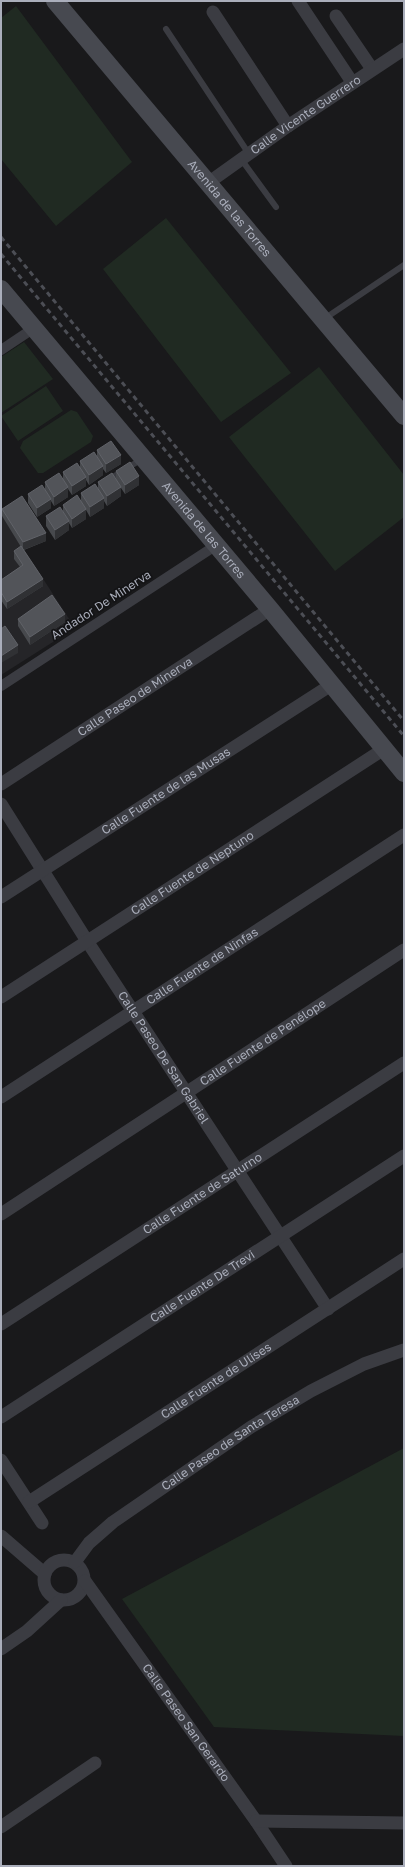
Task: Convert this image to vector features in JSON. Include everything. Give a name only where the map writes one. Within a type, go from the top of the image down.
[{"type":"main road","name":"Avenida de las Torres","points":[[55,1],[404,416]]},
{"type":"main road","name":"Avenida de las Torres","points":[[1,289],[215,546],[270,609],[330,685],[404,773]]},
{"type":"street","points":[[298,1],[352,82]]},
{"type":"street","points":[[213,12],[288,126]]},
{"type":"street","points":[[336,16],[372,69]]},
{"type":"street","name":"Calle Vicente Guerrero","points":[[208,182],[352,82],[404,49]]},
{"type":"street","points":[[1,350],[34,328]]},
{"type":"street","name":"Andador De Minerva","points":[[1,686],[215,546]]},
{"type":"street","name":"Calle Paseo de Minerva","points":[[1,784],[270,609]]},
{"type":"street","name":"Calle Fuente de las Musas","points":[[1,897],[330,685]]},
{"type":"street","name":"Calle Fuente de Neptuno","points":[[1,996],[384,749]]},
{"type":"street","name":"Calle Paseo De San Gabriel","points":[[1,804],[87,941],[328,1309]]},
{"type":"street","name":"Calle Fuente de Ninfas","points":[[1,1097],[404,835]]},
{"type":"street","name":"Calle Fuente de Penélope","points":[[1,1214],[404,950]]},
{"type":"street","name":"Calle Fuente de Saturno","points":[[1,1324],[238,1172],[404,1063]]},
{"type":"street","name":"Calle Fuente De Trevi","points":[[1,1417],[404,1156]]},
{"type":"street","name":"Calle Fuente de Ulises","points":[[29,1502],[404,1259]]},
{"type":"street","name":"Calle Paseo de Santa Teresa","points":[[75,1562],[89,1543],[113,1522],[251,1427],[311,1391],[364,1364],[404,1350]]},
{"type":"street","points":[[1,1460],[42,1523]]},
{"type":"street","points":[[1,1536],[45,1574]]},
{"type":"street","points":[[1,1649],[27,1631],[61,1600],[74,1598],[80,1593],[85,1581],[81,1568],[75,1562],[68,1560],[55,1561],[49,1566],[45,1574],[45,1587],[48,1593],[61,1600]]},
{"type":"street","name":"Calle Paseo San Gerardo","points":[[85,1581],[256,1821],[286,1866]]},
{"type":"street","points":[[1,1827],[95,1763]]},
{"type":"street","points":[[256,1821],[404,1823]]},
{"type":"lane","points":[[166,29],[276,207]]},
{"type":"lane","points":[[323,320],[404,265]]},
{"type":"lane","points":[[105,482],[143,458]]},
{"type":"shaded area","points":[[16,6],[132,162],[56,226],[1,159],[1,18]]},
{"type":"shaded area","points":[[166,218],[291,373],[221,422],[103,269]]},
{"type":"shaded area","points":[[24,342],[53,379],[1,413],[1,357]]},
{"type":"shaded area","points":[[319,367],[404,475],[404,517],[335,571],[229,437]]},
{"type":"shaded area","points":[[46,386],[63,411],[18,441],[1,416]]},
{"type":"shaded area","points":[[71,410],[77,412],[93,436],[91,442],[43,473],[38,473],[20,448],[23,441]]},
{"type":"shaded area","points":[[1,514],[75,628],[1,675]]},
{"type":"shaded area","points":[[404,1448],[404,1736],[214,1727],[122,1599]]},
{"type":"building","points":[[111,441],[121,455],[106,464],[97,450]]},
{"type":"building","points":[[94,452],[103,466],[89,475],[80,461]]},
{"type":"building","points":[[130,462],[139,476],[125,485],[116,471]]},
{"type":"building","points":[[77,463],[86,477],[72,486],[63,472]]},
{"type":"building","points":[[59,473],[68,487],[54,497],[45,482]]},
{"type":"building","points":[[112,473],[121,487],[107,496],[98,482]]},
{"type":"building","points":[[95,484],[104,498],[90,507],[81,493]]},
{"type":"building","points":[[42,485],[51,499],[37,508],[28,494]]},
{"type":"building","points":[[77,495],[86,509],[72,519],[63,505]]},
{"type":"building","points":[[22,496],[46,533],[23,542],[2,509]]},
{"type":"building","points":[[60,507],[69,521],[55,530],[46,516]]},
{"type":"building","points":[[21,546],[43,579],[7,602],[1,592],[1,580],[23,565],[14,551]]},
{"type":"building","points":[[52,595],[65,614],[30,637],[18,619]]},
{"type":"building","points":[[5,626],[18,645],[1,656],[1,629]]},
{"type":"railway","points":[[1,237],[404,721]]},
{"type":"railway","points":[[1,254],[404,736]]}]
